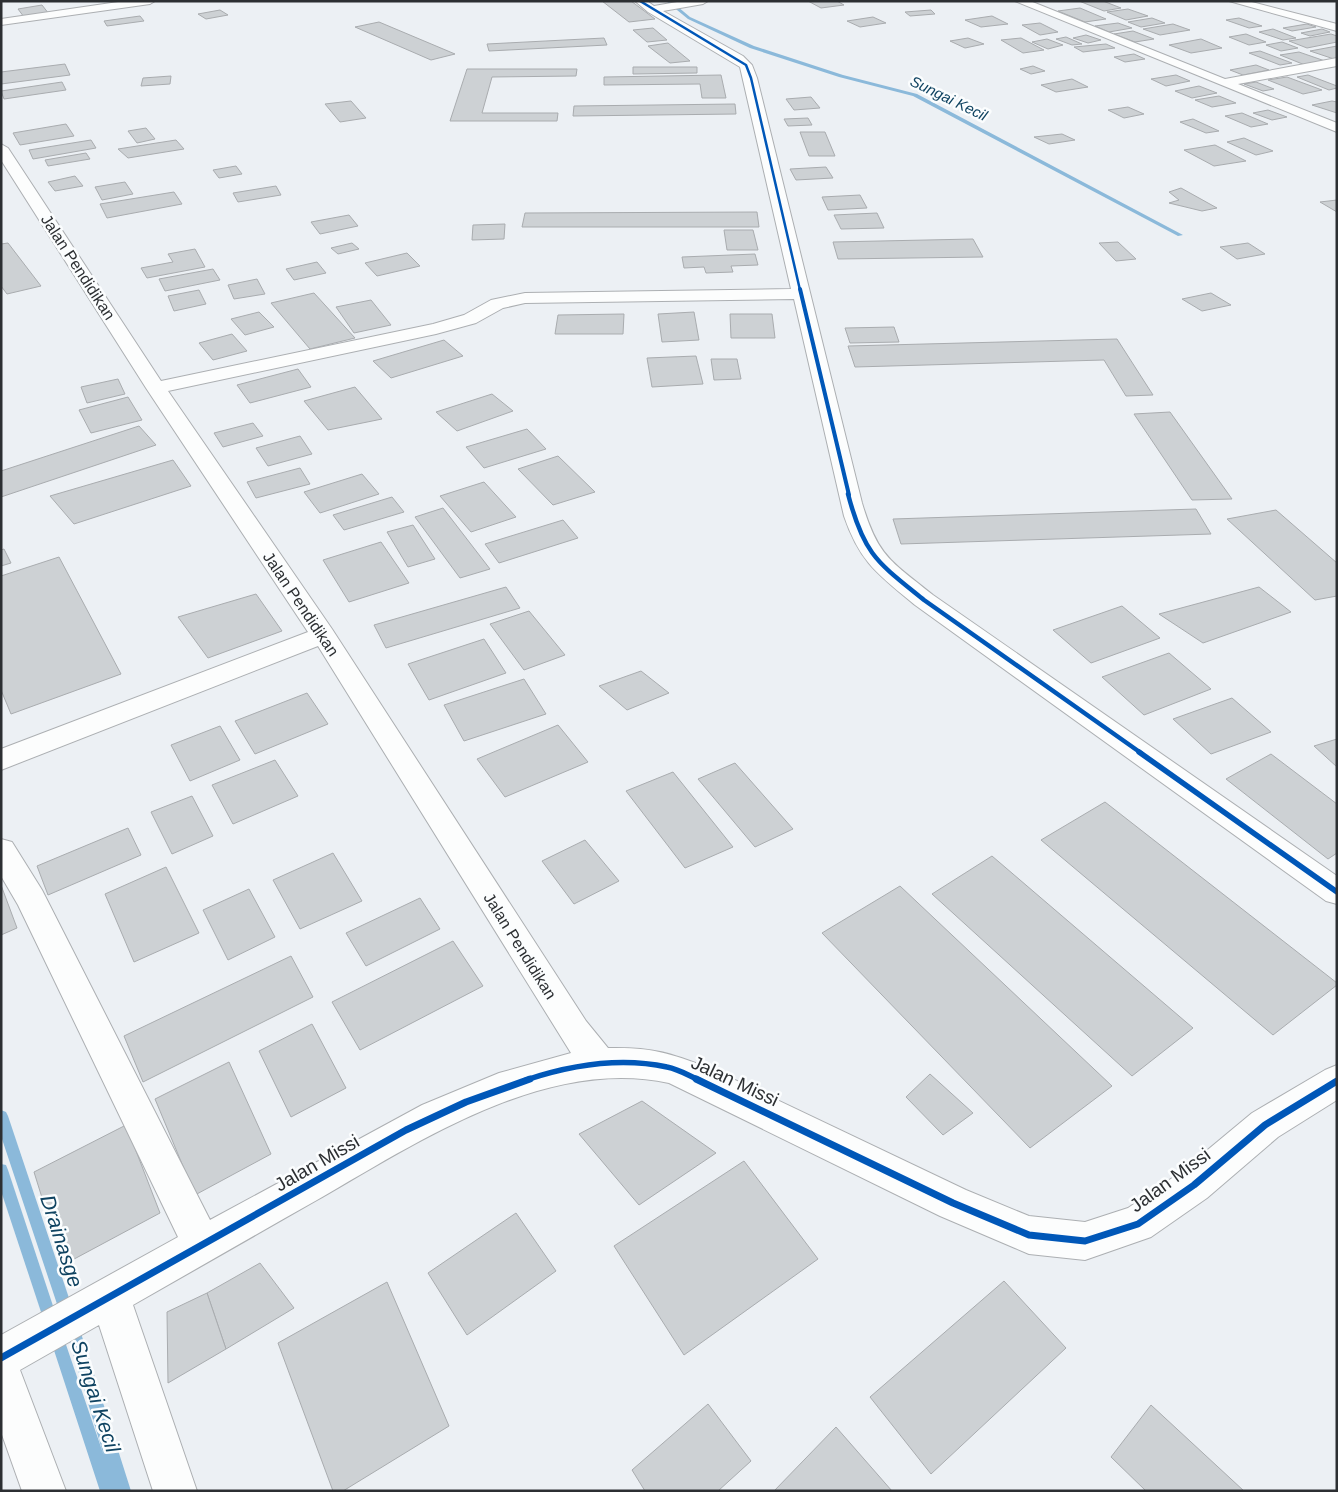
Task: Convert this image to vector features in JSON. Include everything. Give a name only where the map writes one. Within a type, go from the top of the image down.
[{"type":"main road","points":[[1,22],[150,1]]},
{"type":"main road","points":[[653,7],[683,5],[703,1]]},
{"type":"main road","points":[[1020,1],[1337,128]]},
{"type":"main road","points":[[1234,1],[1337,28]]},
{"type":"main road","points":[[1260,1],[1337,22]]},
{"type":"main road","points":[[653,7],[746,65],[760,107],[800,294],[838,456],[865,541],[880,564],[924,600],[1337,892]]},
{"type":"main road","points":[[1226,82],[1337,62]]},
{"type":"main road","points":[[1321,121],[1337,118]]},
{"type":"main road","name":"Jalan Pendidikan","points":[[3,152],[156,388],[323,635],[574,1031],[599,1062]]},
{"type":"main road","points":[[156,388],[436,329],[470,319],[508,300],[553,297],[800,294]]},
{"type":"main road","points":[[1,760],[323,635]]},
{"type":"main road","points":[[1,850],[31,899],[202,1245]]},
{"type":"main road","name":"Jalan Missi","points":[[8,1359],[93,1307],[406,1130],[442,1112],[520,1082],[599,1062],[633,1062],[668,1067],[702,1081],[952,1203],[1029,1235],[1085,1240],[1138,1224],[1194,1185],[1265,1125],[1337,1080]]},
{"type":"main road","points":[[93,1307],[175,1491]]},
{"type":"main road","points":[[8,1359],[44,1491]]},
{"type":"building","points":[[602,1],[631,1],[655,19],[629,22]]},
{"type":"building","points":[[808,1],[837,1],[844,5],[821,8]]},
{"type":"building","points":[[1079,1],[1103,1],[1121,8],[1104,11]]},
{"type":"building","points":[[42,5],[49,14],[24,17],[18,9]]},
{"type":"building","points":[[1080,8],[1106,19],[1085,22],[1058,11]]},
{"type":"building","points":[[1128,9],[1148,16],[1126,20],[1107,12]]},
{"type":"building","points":[[220,10],[228,15],[206,19],[198,14]]},
{"type":"building","points":[[931,10],[935,14],[910,16],[905,12]]},
{"type":"building","points":[[140,16],[144,21],[107,26],[104,21]]},
{"type":"building","points":[[992,16],[1008,24],[981,27],[965,20]]},
{"type":"building","points":[[873,17],[886,23],[860,27],[847,21]]},
{"type":"building","points":[[1152,18],[1165,23],[1141,27],[1128,22]]},
{"type":"building","points":[[1239,18],[1262,26],[1249,28],[1226,20]]},
{"type":"building","points":[[379,22],[455,54],[431,60],[355,27]]},
{"type":"building","points":[[1040,23],[1058,32],[1040,35],[1022,25]]},
{"type":"building","points":[[1118,23],[1132,28],[1109,32],[1095,26]]},
{"type":"building","points":[[1173,24],[1190,30],[1160,35],[1143,29]]},
{"type":"building","points":[[1307,24],[1316,27],[1292,31],[1283,28]]},
{"type":"building","points":[[653,28],[667,40],[647,42],[633,30]]},
{"type":"building","points":[[1273,29],[1296,38],[1283,40],[1259,32]]},
{"type":"building","points":[[1322,29],[1330,32],[1310,36],[1301,33]]},
{"type":"building","points":[[1133,31],[1154,39],[1135,42],[1114,34]]},
{"type":"building","points":[[1246,34],[1266,42],[1249,45],[1229,37]]},
{"type":"building","points":[[1331,34],[1337,36],[1337,42],[1307,48],[1289,41]]},
{"type":"building","points":[[1086,35],[1101,40],[1088,43],[1073,38]]},
{"type":"building","points":[[1066,37],[1082,44],[1072,45],[1056,39]]},
{"type":"building","points":[[604,38],[607,45],[489,51],[487,44]]},
{"type":"building","points":[[968,38],[984,44],[965,48],[950,41]]},
{"type":"building","points":[[1021,38],[1044,50],[1023,53],[1001,40]]},
{"type":"building","points":[[1047,39],[1063,45],[1048,49],[1032,42]]},
{"type":"building","points":[[1201,39],[1222,48],[1191,53],[1169,45]]},
{"type":"building","points":[[1282,42],[1298,48],[1281,51],[1266,45]]},
{"type":"building","points":[[668,43],[690,61],[670,63],[648,46]]},
{"type":"building","points":[[1106,44],[1115,48],[1083,52],[1074,47]]},
{"type":"building","points":[[1337,46],[1337,60],[1310,51]]},
{"type":"building","points":[[1260,51],[1292,63],[1280,65],[1249,53]]},
{"type":"building","points":[[1299,52],[1325,61],[1305,65],[1280,55]]},
{"type":"building","points":[[1134,54],[1145,59],[1125,62],[1114,57]]},
{"type":"building","points":[[65,64],[70,75],[1,84],[1,72]]},
{"type":"building","points":[[1256,65],[1269,70],[1243,75],[1230,70]]},
{"type":"building","points":[[1033,66],[1045,71],[1031,74],[1020,69]]},
{"type":"building","points":[[633,67],[697,67],[697,73],[633,74]]},
{"type":"building","points":[[467,69],[577,69],[576,76],[492,77],[482,113],[558,113],[557,121],[450,121]]},
{"type":"building","points":[[721,75],[726,98],[702,98],[700,84],[604,85],[604,77]]},
{"type":"building","points":[[1176,75],[1190,81],[1166,86],[1151,79]]},
{"type":"building","points":[[1308,75],[1337,86],[1337,88],[1329,90],[1297,77]]},
{"type":"building","points":[[171,76],[170,84],[141,86],[143,78]]},
{"type":"building","points":[[1287,77],[1322,90],[1303,94],[1268,80]]},
{"type":"building","points":[[1072,79],[1088,87],[1056,92],[1041,85]]},
{"type":"building","points":[[62,82],[66,90],[4,99],[1,91]]},
{"type":"building","points":[[1256,82],[1274,89],[1263,91],[1244,84]]},
{"type":"building","points":[[1199,86],[1217,93],[1192,98],[1175,91]]},
{"type":"building","points":[[1219,96],[1236,103],[1212,107],[1195,100]]},
{"type":"building","points":[[811,97],[820,108],[794,110],[786,99]]},
{"type":"building","points":[[351,101],[366,118],[340,122],[325,104]]},
{"type":"building","points":[[1332,101],[1337,102],[1337,113],[1312,105]]},
{"type":"building","points":[[735,104],[736,114],[573,116],[574,106]]},
{"type":"building","points":[[1128,107],[1144,114],[1124,118],[1108,110]]},
{"type":"building","points":[[1268,110],[1287,117],[1272,120],[1253,113]]},
{"type":"building","points":[[1242,113],[1268,124],[1251,127],[1225,116]]},
{"type":"building","points":[[808,118],[812,125],[788,126],[784,119]]},
{"type":"building","points":[[1193,119],[1219,131],[1206,133],[1180,122]]},
{"type":"building","points":[[66,124],[74,136],[20,145],[13,133]]},
{"type":"building","points":[[146,128],[155,139],[137,143],[128,131]]},
{"type":"building","points":[[800,132],[825,132],[835,156],[809,156]]},
{"type":"building","points":[[1062,134],[1075,140],[1049,144],[1034,137]]},
{"type":"building","points":[[1244,138],[1273,151],[1256,155],[1227,142]]},
{"type":"building","points":[[91,140],[96,148],[33,159],[29,150]]},
{"type":"building","points":[[176,140],[184,149],[128,158],[118,149]]},
{"type":"building","points":[[1215,145],[1246,161],[1214,166],[1184,150]]},
{"type":"building","points":[[86,153],[90,159],[48,166],[45,160]]},
{"type":"building","points":[[236,166],[242,174],[219,178],[213,170]]},
{"type":"building","points":[[826,167],[833,178],[796,180],[790,169]]},
{"type":"building","points":[[75,176],[83,186],[55,191],[48,182]]},
{"type":"building","points":[[125,182],[133,194],[102,200],[95,187]]},
{"type":"building","points":[[276,186],[281,195],[238,202],[233,193]]},
{"type":"building","points":[[1181,188],[1217,208],[1202,211],[1169,203],[1179,200],[1169,192]]},
{"type":"building","points":[[174,192],[182,204],[107,218],[100,204]]},
{"type":"building","points":[[860,195],[867,208],[828,210],[822,197]]},
{"type":"building","points":[[1337,200],[1337,212],[1320,202]]},
{"type":"building","points":[[757,212],[759,227],[522,227],[525,213]]},
{"type":"building","points":[[877,213],[884,228],[841,229],[834,215]]},
{"type":"building","points":[[349,215],[358,226],[320,234],[311,222]]},
{"type":"building","points":[[505,224],[504,239],[472,240],[473,225]]},
{"type":"building","points":[[724,230],[753,230],[758,250],[727,250]]},
{"type":"building","points":[[973,239],[983,257],[838,259],[833,242]]},
{"type":"building","points":[[1118,242],[1136,259],[1116,261],[1099,243]]},
{"type":"building","points":[[8,243],[41,286],[7,294],[1,286],[1,244]]},
{"type":"building","points":[[352,243],[359,249],[338,254],[331,248]]},
{"type":"building","points":[[1248,243],[1265,254],[1237,259],[1220,247]]},
{"type":"building","points":[[195,249],[205,267],[147,278],[141,268],[173,262],[168,254]]},
{"type":"building","points":[[407,253],[420,266],[377,276],[365,263]]},
{"type":"building","points":[[755,254],[758,265],[731,266],[733,272],[706,273],[704,267],[684,268],[682,257]]},
{"type":"building","points":[[317,262],[326,273],[294,280],[286,269]]},
{"type":"building","points":[[213,269],[220,280],[165,291],[159,279]]},
{"type":"building","points":[[257,279],[265,294],[234,299],[228,285]]},
{"type":"building","points":[[199,290],[206,304],[174,311],[168,296]]},
{"type":"building","points":[[314,293],[355,338],[310,349],[271,303]]},
{"type":"building","points":[[1211,293],[1231,305],[1202,311],[1182,299]]},
{"type":"building","points":[[371,300],[391,325],[354,333],[336,307]]},
{"type":"building","points":[[259,312],[274,327],[245,335],[231,319]]},
{"type":"building","points":[[694,312],[699,340],[662,342],[658,314]]},
{"type":"building","points":[[624,314],[623,334],[555,334],[558,315]]},
{"type":"building","points":[[730,314],[772,314],[775,338],[731,338]]},
{"type":"building","points":[[894,327],[899,342],[850,343],[845,328]]},
{"type":"building","points":[[232,334],[247,351],[213,360],[199,343]]},
{"type":"building","points":[[1117,339],[1153,395],[1126,396],[1104,360],[855,367],[848,346]]},
{"type":"building","points":[[444,340],[463,356],[391,378],[373,361]]},
{"type":"building","points":[[696,356],[703,384],[652,387],[647,358]]},
{"type":"building","points":[[711,359],[737,359],[741,379],[714,380]]},
{"type":"building","points":[[298,369],[311,387],[250,403],[237,385]]},
{"type":"building","points":[[118,379],[125,394],[87,403],[81,387]]},
{"type":"building","points":[[355,387],[382,419],[328,430],[304,401]]},
{"type":"building","points":[[492,394],[513,411],[457,431],[436,412]]},
{"type":"building","points":[[128,397],[142,420],[91,433],[79,410]]},
{"type":"building","points":[[1170,412],[1232,499],[1192,500],[1134,414]]},
{"type":"building","points":[[253,423],[263,436],[223,447],[214,433]]},
{"type":"building","points":[[139,426],[156,445],[1,497],[1,471]]},
{"type":"building","points":[[527,429],[546,449],[484,468],[466,447]]},
{"type":"building","points":[[300,436],[312,454],[268,466],[256,448]]},
{"type":"building","points":[[558,456],[595,492],[553,505],[518,469]]},
{"type":"building","points":[[173,460],[191,486],[74,524],[50,496]]},
{"type":"building","points":[[300,468],[310,484],[256,498],[247,482]]},
{"type":"building","points":[[362,474],[379,494],[320,513],[304,492]]},
{"type":"building","points":[[484,482],[516,517],[471,532],[440,496]]},
{"type":"building","points":[[392,497],[404,512],[344,530],[333,515]]},
{"type":"building","points":[[443,508],[490,569],[460,578],[415,517]]},
{"type":"building","points":[[1196,509],[1211,534],[901,544],[893,519]]},
{"type":"building","points":[[1276,510],[1337,563],[1337,596],[1315,600],[1227,519]]},
{"type":"building","points":[[563,520],[578,538],[499,563],[485,544]]},
{"type":"building","points":[[413,525],[435,559],[408,567],[387,532]]},
{"type":"building","points":[[381,542],[409,583],[349,602],[323,560]]},
{"type":"building","points":[[4,549],[11,563],[1,566],[1,550]]},
{"type":"building","points":[[59,557],[121,674],[11,714],[1,690],[1,576]]},
{"type":"building","points":[[506,587],[520,608],[386,648],[374,625]]},
{"type":"building","points":[[1259,587],[1291,612],[1203,643],[1159,614]]},
{"type":"building","points":[[256,594],[282,631],[208,658],[178,617]]},
{"type":"building","points":[[1122,606],[1160,638],[1091,663],[1053,630]]},
{"type":"building","points":[[529,611],[565,655],[524,670],[490,624]]},
{"type":"building","points":[[484,639],[506,673],[429,700],[408,664]]},
{"type":"building","points":[[1169,653],[1211,689],[1144,715],[1102,677]]},
{"type":"building","points":[[641,671],[669,693],[627,710],[599,686]]},
{"type":"building","points":[[524,679],[546,714],[464,741],[444,705]]},
{"type":"building","points":[[307,693],[328,724],[255,754],[235,721]]},
{"type":"building","points":[[1232,698],[1271,732],[1211,754],[1173,719]]},
{"type":"building","points":[[558,725],[588,762],[505,797],[477,759]]},
{"type":"building","points":[[220,726],[240,760],[190,781],[171,745]]},
{"type":"building","points":[[1337,739],[1337,767],[1314,746]]},
{"type":"building","points":[[1271,754],[1337,804],[1337,853],[1328,859],[1226,779]]},
{"type":"building","points":[[275,760],[298,796],[233,824],[212,785]]},
{"type":"building","points":[[735,763],[793,829],[755,847],[698,779]]},
{"type":"building","points":[[673,772],[733,847],[685,868],[626,791]]},
{"type":"building","points":[[192,796],[213,836],[172,854],[151,812]]},
{"type":"building","points":[[1105,802],[1337,983],[1337,985],[1273,1035],[1041,840]]},
{"type":"building","points":[[128,828],[141,855],[48,895],[37,866]]},
{"type":"building","points":[[585,840],[619,881],[574,904],[542,861]]},
{"type":"building","points":[[333,853],[362,901],[300,929],[273,880]]},
{"type":"building","points":[[992,856],[1193,1028],[1132,1076],[932,894]]},
{"type":"building","points":[[166,867],[199,933],[134,962],[105,894]]},
{"type":"building","points":[[1,885],[17,928],[1,935]]},
{"type":"building","points":[[900,886],[1112,1086],[1030,1148],[822,933]]},
{"type":"building","points":[[249,889],[275,937],[228,960],[203,910]]},
{"type":"building","points":[[420,898],[440,929],[366,966],[346,933]]},
{"type":"building","points":[[453,941],[483,986],[360,1050],[332,1002]]},
{"type":"building","points":[[291,956],[313,997],[143,1082],[124,1036]]},
{"type":"building","points":[[312,1024],[346,1088],[291,1117],[259,1051]]},
{"type":"building","points":[[229,1062],[271,1154],[195,1195],[155,1099]]},
{"type":"building","points":[[930,1074],[973,1113],[943,1135],[906,1097]]},
{"type":"building","points":[[642,1101],[716,1153],[639,1205],[579,1134]]},
{"type":"building","points":[[126,1125],[160,1213],[63,1265],[34,1172]]},
{"type":"building","points":[[744,1161],[818,1259],[684,1355],[614,1246]]},
{"type":"building","points":[[516,1213],[556,1271],[467,1335],[428,1273]]},
{"type":"building","points":[[260,1263],[294,1308],[226,1349],[207,1293]]},
{"type":"building","points":[[1004,1281],[1066,1348],[931,1474],[870,1397]]},
{"type":"building","points":[[387,1282],[449,1426],[343,1491],[333,1491],[278,1343]]},
{"type":"building","points":[[207,1293],[226,1349],[168,1383],[167,1312]]},
{"type":"building","points":[[708,1404],[751,1461],[718,1491],[645,1491],[632,1470]]},
{"type":"building","points":[[1151,1405],[1244,1491],[1146,1491],[1111,1457]]},
{"type":"building","points":[[836,1427],[892,1491],[774,1491]]},
{"type":"waterway","name":"Sungai Kecil","points":[[668,1],[689,18],[752,47],[841,76],[915,95],[1180,235]]},
{"type":"waterway","name":"Drainasge","points":[[1,1116],[67,1313]]},
{"type":"waterway","name":"Sungai Kecil","points":[[1,1170],[51,1321]]},
{"type":"waterway","name":"Drainasge","points":[[72,1327],[123,1491]]},
{"type":"waterway","name":"Sungai Kecil","points":[[56,1335],[108,1491]]},
{"type":"cycle path","points":[[640,1],[652,10],[739,59],[746,65],[751,78],[841,465],[859,529],[871,553],[890,573],[924,600],[1337,892]]},
{"type":"cycle path","points":[[1,1358],[406,1130],[499,1089],[568,1069],[602,1063],[635,1062],[671,1068],[702,1081],[953,1203],[1029,1235],[1085,1241],[1138,1224],[1194,1185],[1265,1125],[1337,1081]]}]
